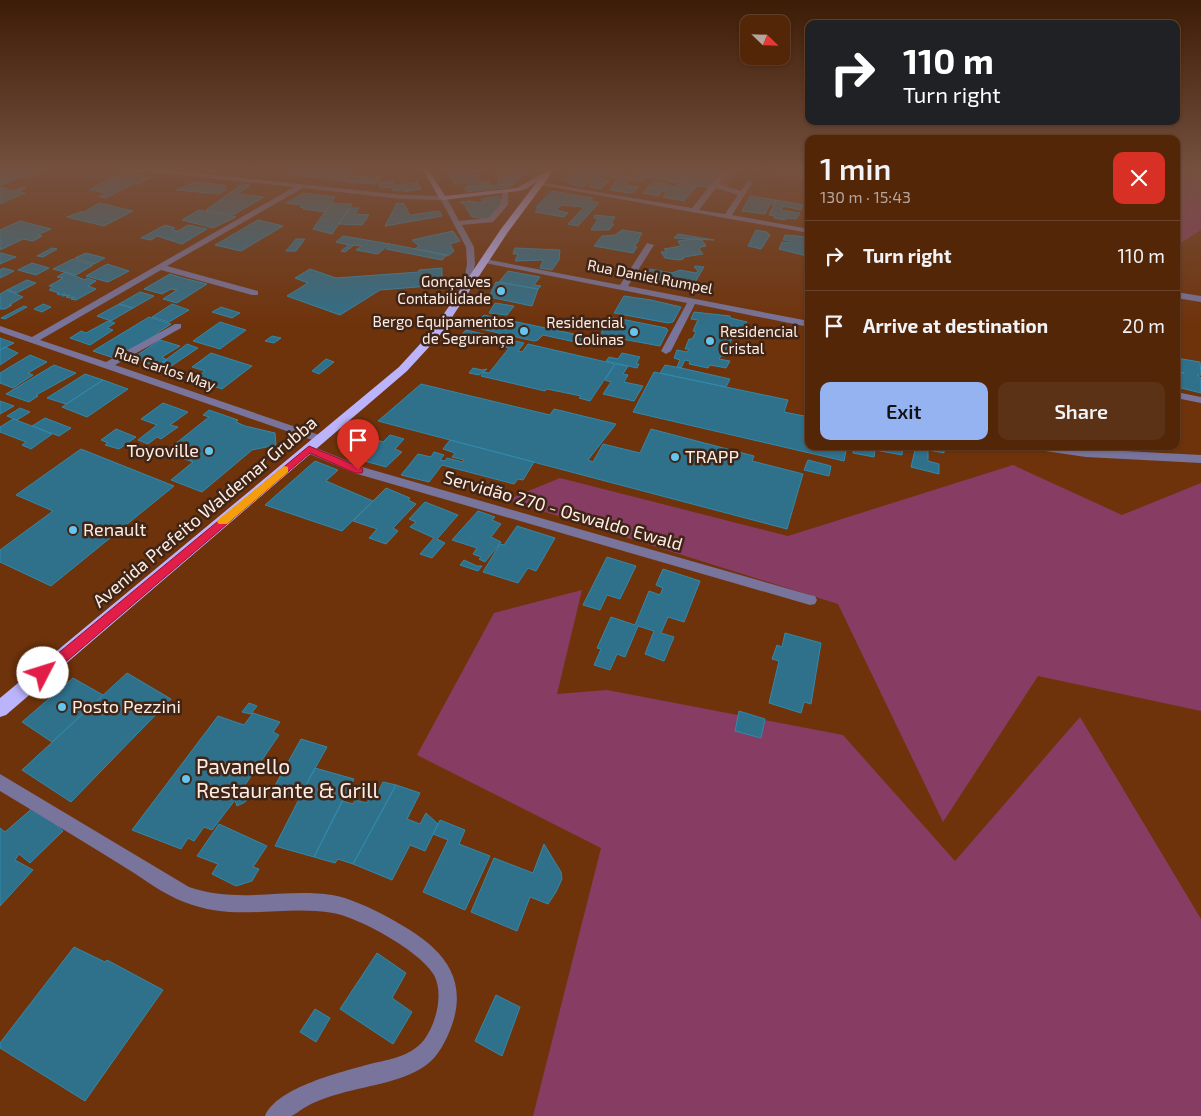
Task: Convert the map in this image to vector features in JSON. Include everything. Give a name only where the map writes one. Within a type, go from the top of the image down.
[{"type":"highway","name":"Avenida Prefeito Waldemar Grubba","points":[[0,710],[403,369],[437,332],[512,222]]},
{"type":"street","points":[[33,340],[239,222]]},
{"type":"street","points":[[466,291],[472,255],[457,223],[467,222]]},
{"type":"street","points":[[761,222],[805,230]]},
{"type":"street","points":[[623,287],[650,245]]},
{"type":"street","name":"Rua Daniel Rumpel","points":[[484,261],[805,323]]},
{"type":"street","points":[[160,267],[255,293]]},
{"type":"street","points":[[1180,296],[1201,299]]},
{"type":"street","points":[[666,351],[692,301]]},
{"type":"street","points":[[108,365],[178,326]]},
{"type":"street","name":"Rua Carlos May","points":[[0,329],[321,439]]},
{"type":"street","points":[[1180,396],[1201,400]]},
{"type":"street","name":"Servidão 270 - Oswaldo Ewald","points":[[309,449],[358,470],[810,600]]},
{"type":"street","points":[[1065,450],[1086,453],[1201,459]]},
{"type":"street","points":[[0,782],[185,894],[220,904],[290,901],[333,904],[368,916],[392,929],[425,951],[438,963],[446,980],[448,1004],[443,1024],[427,1052],[406,1066],[368,1074],[317,1091],[286,1105],[275,1116]]},
{"type":"shaded area","points":[[1180,222],[1201,222],[1201,230],[1180,243]]},
{"type":"shaded area","points":[[1013,465],[1122,515],[1201,483],[1201,711],[1038,676],[943,822],[838,604],[507,500],[560,478],[788,536]]},
{"type":"shaded area","points":[[582,590],[557,694],[607,690],[843,735],[955,861],[1080,717],[1201,919],[1201,1116],[533,1116],[601,848],[417,755],[494,613]]},
{"type":"building","points":[[18,222],[51,229],[38,235],[42,236],[33,241],[23,239],[0,250],[0,230]]},
{"type":"building","points":[[88,222],[112,222],[104,226]]},
{"type":"building","points":[[190,222],[225,222],[213,228]]},
{"type":"building","points":[[254,222],[267,222],[283,226],[241,251],[215,245]]},
{"type":"building","points":[[318,222],[340,222],[332,234],[313,229]]},
{"type":"building","points":[[340,222],[364,222],[362,225],[339,224]]},
{"type":"building","points":[[387,222],[407,222],[385,226]]},
{"type":"building","points":[[570,222],[582,222],[578,226],[568,224]]},
{"type":"building","points":[[596,222],[612,222],[611,224],[614,224],[609,230],[591,230]]},
{"type":"building","points":[[165,225],[175,228],[172,230],[178,231],[188,225],[207,229],[182,244],[157,236],[151,240],[141,238]]},
{"type":"building","points":[[622,230],[642,233],[634,247],[637,247],[633,253],[594,246],[602,236],[615,235]]},
{"type":"building","points":[[756,230],[767,232],[770,235],[761,249],[748,246]]},
{"type":"building","points":[[453,231],[460,241],[450,244],[454,251],[448,256],[415,249],[419,246],[412,240]]},
{"type":"building","points":[[678,234],[714,240],[674,238]]},
{"type":"building","points":[[785,235],[805,237],[805,256],[779,249],[782,242],[790,243],[791,241],[783,240]]},
{"type":"building","points":[[343,236],[447,255],[442,260],[386,249],[389,247],[387,246],[378,254],[356,250],[362,246],[354,245],[345,252],[341,251],[349,245],[336,242]]},
{"type":"building","points":[[296,239],[305,239],[296,251],[286,251]]},
{"type":"building","points":[[702,240],[706,246],[699,249],[703,254],[684,257],[678,260],[665,258],[661,252],[667,252],[664,249],[681,246],[678,241]]},
{"type":"building","points":[[52,248],[57,249],[43,257],[37,256]]},
{"type":"building","points":[[515,248],[560,250],[559,260],[552,270],[540,268],[543,260],[515,261],[518,254],[513,254]]},
{"type":"building","points":[[1,253],[16,257],[0,264]]},
{"type":"building","points":[[86,253],[105,258],[94,264],[75,258]]},
{"type":"building","points":[[73,259],[93,265],[76,275],[53,269]]},
{"type":"building","points":[[32,263],[49,268],[36,275],[18,270]]},
{"type":"building","points":[[107,264],[129,271],[108,282],[86,276]]},
{"type":"building","points":[[695,266],[704,267],[692,287],[676,284],[675,286],[644,279],[650,269],[672,273],[680,270],[696,273],[698,271]]},
{"type":"building","points":[[3,268],[14,271],[0,278],[0,270]]},
{"type":"building","points":[[442,268],[442,285],[380,290],[340,315],[287,296],[308,283],[295,278],[310,269],[336,278],[419,272],[419,270]]},
{"type":"building","points":[[508,271],[540,277],[534,285],[541,286],[538,289],[499,282]]},
{"type":"building","points":[[65,272],[85,280],[87,278],[96,281],[88,286],[96,289],[76,300],[71,299],[75,297],[66,297],[70,295],[62,296],[66,294],[60,295],[49,290],[53,287],[49,286],[63,278],[57,277]]},
{"type":"building","points":[[170,274],[207,284],[177,303],[163,299],[177,290],[171,289],[162,294],[144,289]]},
{"type":"building","points":[[27,280],[36,283],[17,293],[7,290]]},
{"type":"building","points":[[496,282],[538,289],[532,306],[489,297]]},
{"type":"building","points":[[7,290],[23,297],[5,309],[0,309],[0,294]]},
{"type":"building","points":[[140,292],[154,296],[133,308],[119,304]]},
{"type":"building","name":"Residencial Colinas","points":[[624,296],[681,307],[673,322],[668,323],[614,313]]},
{"type":"building","points":[[495,303],[514,306],[507,315],[489,313]]},
{"type":"building","points":[[43,304],[51,307],[42,312],[34,309]]},
{"type":"building","points":[[119,304],[133,308],[111,321],[97,316]]},
{"type":"building","points":[[172,304],[189,310],[169,322],[152,317]]},
{"type":"building","points":[[24,306],[27,307],[5,319],[1,318]]},
{"type":"building","points":[[221,307],[240,313],[232,318],[212,312]]},
{"type":"building","name":"Residencial Cristal","points":[[694,312],[730,316],[730,318],[747,322],[744,329],[736,329],[730,343],[724,342],[722,345],[729,347],[725,356],[721,356],[719,359],[730,361],[726,368],[710,365],[708,368],[689,364],[690,361],[685,360],[681,368],[677,367],[680,360],[674,358],[677,350],[687,352],[689,349],[685,349],[689,339],[692,339],[696,332],[693,331],[698,320],[691,319]]},
{"type":"building","name":"Bergo Equipamentos de Segurança","points":[[484,315],[588,337],[586,340],[582,338],[580,343],[543,335],[534,341],[472,327]]},
{"type":"building","points":[[149,317],[171,324],[157,333],[160,334],[114,358],[93,351]]},
{"type":"building","name":"Residencial Colinas","points":[[611,317],[666,328],[668,330],[660,346],[600,335]]},
{"type":"building","points":[[108,321],[115,323],[107,328],[113,330],[90,345],[70,338],[81,331],[86,333]]},
{"type":"building","points":[[220,322],[246,330],[220,349],[193,341]]},
{"type":"building","points":[[466,330],[524,343],[518,351],[522,352],[528,344],[615,364],[590,401],[579,398],[581,396],[547,389],[545,391],[481,376],[484,372],[489,373],[509,348],[459,337]]},
{"type":"building","points":[[272,336],[281,338],[274,343],[265,341]]},
{"type":"building","points":[[0,338],[14,343],[0,350]]},
{"type":"building","points":[[160,340],[180,346],[162,357],[167,360],[157,367],[133,358]]},
{"type":"building","points":[[187,344],[198,348],[161,373],[152,370]]},
{"type":"building","points":[[5,347],[18,353],[0,365],[0,350]]},
{"type":"building","points":[[211,353],[252,366],[222,389],[201,382],[204,380],[196,378],[205,371],[192,367]]},
{"type":"building","points":[[622,353],[640,357],[636,364],[639,364],[637,368],[606,361],[609,357],[618,359]]},
{"type":"building","points":[[30,355],[47,362],[28,373],[33,375],[13,388],[0,383],[0,373]]},
{"type":"building","points":[[326,359],[334,362],[319,374],[312,371]]},
{"type":"building","points":[[1180,359],[1200,362],[1201,375],[1197,375],[1201,378],[1201,393],[1180,388],[1180,372],[1184,373],[1180,372]]},
{"type":"building","points":[[615,364],[628,366],[623,374],[628,375],[624,382],[643,386],[634,401],[603,394],[611,382],[605,380]]},
{"type":"building","points":[[54,365],[76,373],[36,395],[38,396],[29,402],[6,394]]},
{"type":"building","points":[[665,365],[730,379],[726,387],[660,373]]},
{"type":"building","points":[[473,368],[487,369],[479,375],[469,373]]},
{"type":"building","points":[[654,372],[788,400],[784,412],[805,416],[805,450],[846,450],[844,461],[633,412]]},
{"type":"building","points":[[85,374],[103,380],[66,404],[47,398]]},
{"type":"building","points":[[103,380],[128,389],[87,417],[62,407]]},
{"type":"building","name":"TRAPP","points":[[421,384],[550,415],[554,409],[616,424],[588,460],[593,462],[603,444],[640,453],[651,429],[754,456],[752,461],[803,474],[787,529],[378,421]]},
{"type":"building","points":[[0,401],[14,406],[0,414]]},
{"type":"building","points":[[163,403],[188,412],[170,425],[178,427],[161,439],[157,437],[148,444],[138,440],[157,425],[141,419]]},
{"type":"building","points":[[20,408],[30,412],[17,420],[7,416]]},
{"type":"building","name":"Toyoville","points":[[209,410],[238,420],[236,422],[245,426],[275,433],[276,445],[252,450],[202,492],[171,480],[193,462],[165,452],[209,417],[203,415]]},
{"type":"building","points":[[45,418],[71,428],[59,436],[32,426]]},
{"type":"building","points":[[13,419],[52,434],[31,449],[22,445],[26,442],[0,432],[0,427]]},
{"type":"building","points":[[116,429],[136,437],[119,449],[105,445],[108,443],[101,440]]},
{"type":"building","points":[[390,435],[404,439],[395,449],[402,452],[386,467],[361,460],[361,457],[352,454],[359,447],[356,446],[366,436],[383,442]]},
{"type":"building","points":[[450,440],[534,462],[523,480],[518,479],[514,484],[442,465],[429,482],[401,475],[418,454],[431,457],[434,452],[444,455],[440,460],[445,461],[447,458],[463,462],[464,460],[452,457],[455,453],[443,449]]},
{"type":"building","name":"Renault","points":[[81,449],[174,486],[51,586],[0,562],[0,550],[53,511],[16,495]]},
{"type":"building","points":[[853,450],[875,450],[874,457],[853,453]]},
{"type":"building","points":[[875,450],[903,450],[902,455]]},
{"type":"building","points":[[915,450],[928,450],[928,461],[939,464],[939,474],[911,467]]},
{"type":"building","points":[[928,450],[944,450],[944,453]]},
{"type":"building","points":[[808,460],[831,466],[829,476],[804,470]]},
{"type":"building","points":[[315,461],[338,470],[326,481],[373,501],[342,531],[265,505]]},
{"type":"building","points":[[386,488],[410,498],[408,500],[416,504],[393,528],[398,531],[386,544],[369,538],[377,529],[353,521]]},
{"type":"building","points":[[425,502],[458,515],[437,539],[445,543],[432,558],[420,554],[434,538],[410,527],[416,522],[409,519]]},
{"type":"building","points":[[478,511],[495,517],[492,520],[501,524],[491,537],[501,542],[485,562],[479,559],[481,557],[473,554],[477,548],[452,540]]},
{"type":"building","points":[[517,526],[555,538],[536,571],[528,568],[518,583],[483,572],[500,544],[504,545]]},
{"type":"building","points":[[607,557],[636,566],[620,599],[607,595],[600,610],[583,605]]},
{"type":"building","points":[[464,560],[477,566],[482,566],[478,571],[460,565]]},
{"type":"building","points":[[663,569],[700,581],[684,622],[668,617],[661,633],[674,637],[664,661],[645,654],[654,631],[638,626],[625,657],[617,654],[610,670],[594,665],[601,649],[597,648],[611,617],[635,625],[649,591],[660,595],[663,588],[656,585]]},
{"type":"building","points":[[785,633],[821,643],[811,704],[804,702],[801,713],[769,703],[779,661],[772,659],[777,645],[782,647]]},
{"type":"building","points":[[127,673],[171,699],[71,802],[22,770]]},
{"type":"building","points":[[73,678],[103,695],[52,742],[22,722]]},
{"type":"building","points":[[249,703],[257,706],[251,714],[242,712]]},
{"type":"building","points":[[739,711],[765,719],[761,738],[735,731]]},
{"type":"building","points":[[253,713],[280,722],[273,732],[279,735],[243,788],[253,792],[245,802],[237,806],[235,800],[212,830],[204,827],[194,841],[188,838],[181,849],[132,830],[218,716],[244,725]]},
{"type":"building","points":[[301,739],[327,747],[299,797],[273,789]]},
{"type":"building","points":[[315,768],[354,779],[314,857],[275,846]]},
{"type":"building","points":[[383,782],[396,785],[353,864],[338,859],[335,863],[314,857],[342,801],[353,804],[355,800],[367,803],[372,793],[377,794]]},
{"type":"building","points":[[396,785],[420,793],[407,819],[420,824],[426,813],[438,824],[425,851],[410,845],[392,880],[353,864]]},
{"type":"building","points":[[35,806],[63,831],[30,863],[19,854],[15,860],[33,870],[0,906],[0,828],[5,832]]},
{"type":"building","points":[[440,820],[465,830],[459,844],[490,856],[465,910],[423,892],[448,840],[433,834]]},
{"type":"building","points":[[219,824],[267,846],[253,867],[259,869],[252,881],[236,886],[212,874],[218,864],[197,856]]},
{"type":"building","points":[[544,844],[561,872],[562,879],[548,904],[530,897],[517,931],[471,912],[494,858],[533,873]]},
{"type":"building","points":[[74,947],[105,962],[107,960],[163,990],[85,1101],[0,1048],[0,1043]]},
{"type":"building","points":[[377,953],[406,973],[392,998],[412,1012],[393,1044],[340,1009]]},
{"type":"building","points":[[496,995],[520,1007],[502,1056],[475,1041]]},
{"type":"building","points":[[315,1009],[330,1018],[316,1042],[300,1032]]},
{"type":"slow traffic","points":[[223,522],[284,470]]},
{"type":"place","name":"Gonçalves Contabilidade","points":[[501,291]]},
{"type":"place","name":"Bergo Equipamentos de Segurança","points":[[524,331]]},
{"type":"place","name":"Residencial Colinas","points":[[634,332]]},
{"type":"place","name":"Residencial Cristal","points":[[710,341]]},
{"type":"place","name":"Toyoville","points":[[209,451]]},
{"type":"place","name":"TRAPP","points":[[675,457]]},
{"type":"place","name":"Renault","points":[[73,530]]},
{"type":"place","name":"Posto Pezzini","points":[[62,707]]},
{"type":"place","name":"Pavanello Restaurante & Grill","points":[[186,779]]},
{"type":"route","points":[[43,673],[309,449],[358,470]]}]
